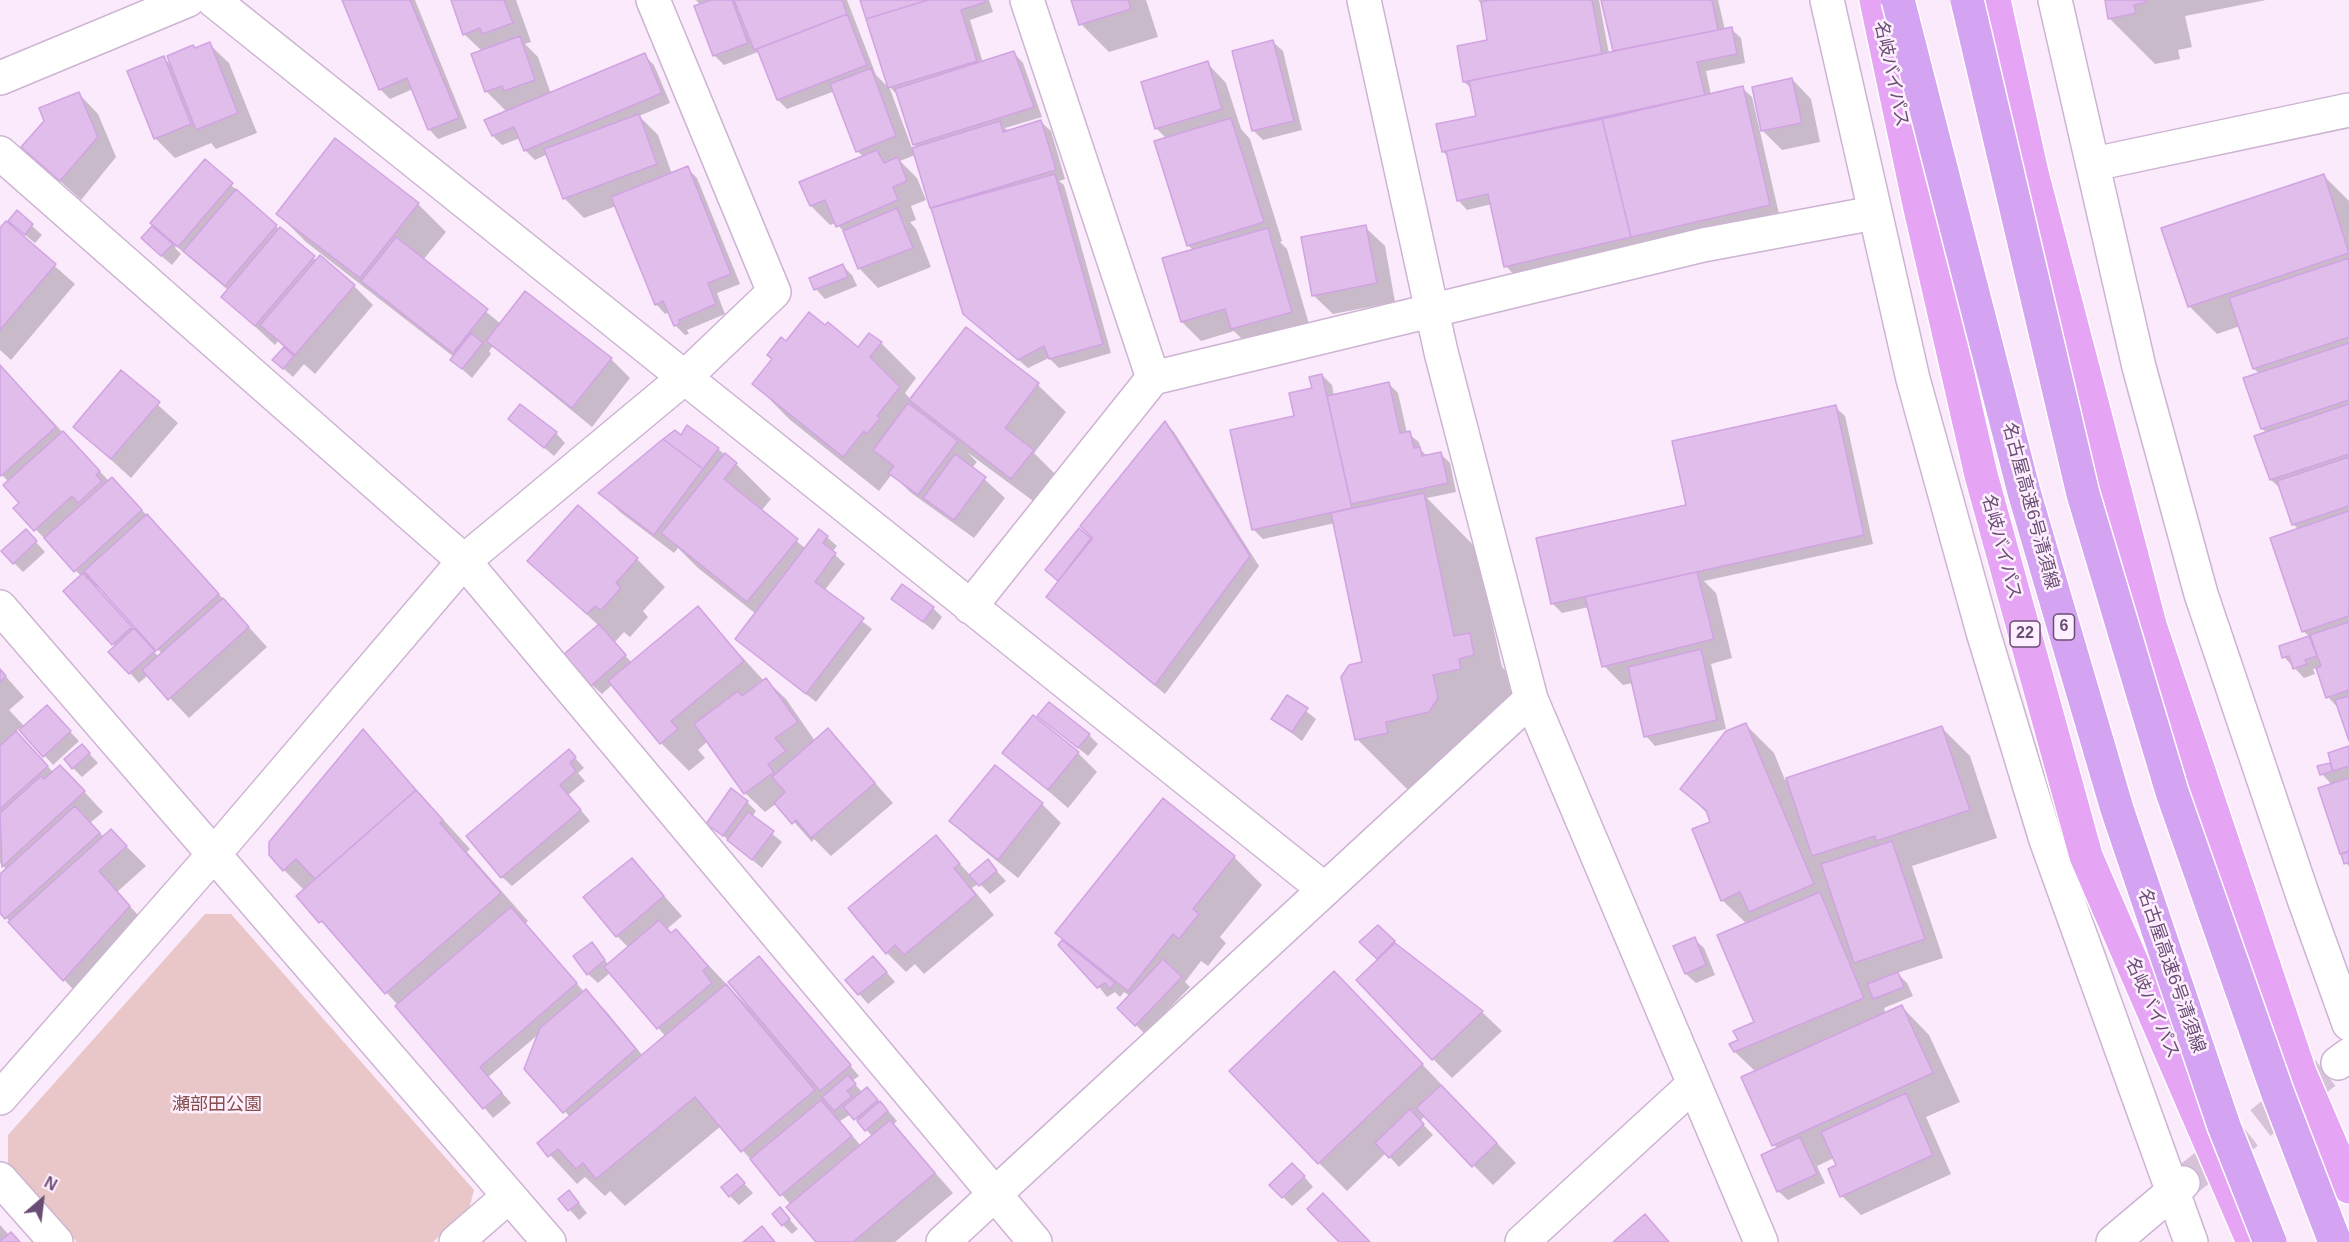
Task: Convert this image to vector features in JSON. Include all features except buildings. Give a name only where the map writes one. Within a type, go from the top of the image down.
[{"type":"highway","name":"名岐バイパス","points":[[1876,0],[1919,204],[1981,475],[2086,856],[2253,1242]]},
{"type":"highway","name":"名古屋高速6号清須線","points":[[1898,0],[2024,492],[2117,809],[2224,1126],[2270,1242]]},
{"type":"highway","points":[[1967,0],[2083,494],[2172,792],[2278,1094],[2335,1242]]},
{"type":"highway","points":[[1994,0],[2032,173],[2150,625],[2300,1073],[2349,1187]]},
{"type":"street","points":[[0,1098],[214,854],[464,561],[684,378],[774,292],[653,0]]},
{"type":"street","points":[[1027,0],[1153,378]]},
{"type":"street","points":[[1364,0],[1432,309],[1531,699],[1761,1242]]},
{"type":"street","points":[[1827,0],[1916,391],[1983,632],[2046,840],[2177,1188],[2190,1242]]},
{"type":"street","points":[[2055,0],[2139,368],[2201,594],[2304,899],[2349,1024]]},
{"type":"street","points":[[0,78],[190,1],[684,378],[1324,889]]},
{"type":"street","points":[[2094,164],[2349,110]]},
{"type":"street","points":[[0,153],[464,561],[1035,1242]]},
{"type":"street","points":[[970,607],[1153,378],[1703,245],[1874,213]]},
{"type":"street","points":[[0,607],[549,1242]]},
{"type":"street","points":[[943,1242],[1531,699]]},
{"type":"street","points":[[1522,1242],[1694,1084]]},
{"type":"street","points":[[0,1179],[56,1242]]},
{"type":"street","points":[[2113,1242],[2177,1188]]},
{"type":"street","points":[[456,1242],[509,1196]]},
{"type":"green space","name":"瀬部田公園","points":[[205,914],[231,914],[474,1190],[469,1209],[433,1242],[77,1242],[8,1164],[8,1135]]},
{"type":"tunnel","points":[[2183,1183],[2338,1063]]}]
